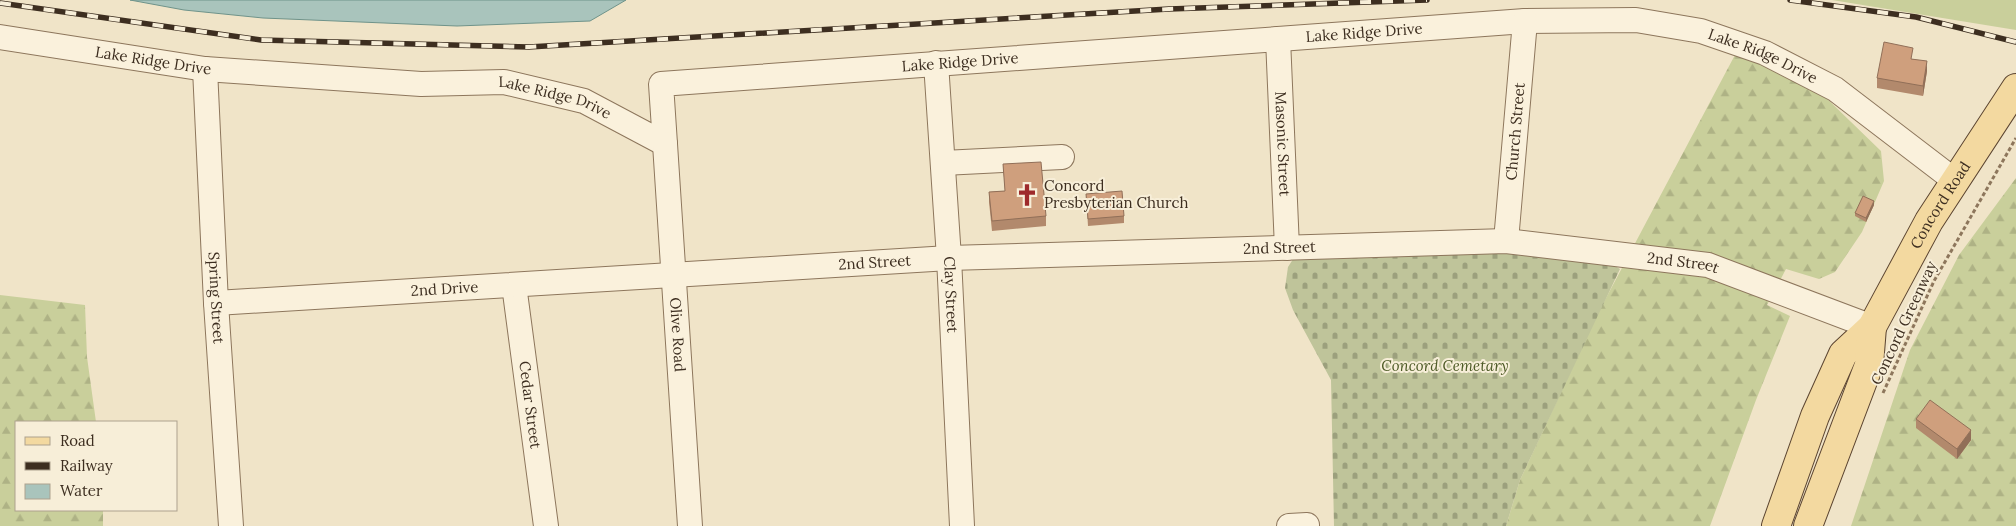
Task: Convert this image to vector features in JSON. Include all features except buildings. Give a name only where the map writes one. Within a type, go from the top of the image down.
[{"type":"main road","name":"Concord Road","points":[[1776,526],[1815,416],[1843,354],[1872,327],[1896,278],[1954,180],[2011,96]]},
{"type":"main road","name":"Concord Road","points":[[1808,526],[1869,365],[1872,327]]},
{"type":"street","name":"Lake Ridge Drive","points":[[665,144],[661,84],[1525,21],[1636,20],[1701,31],[1765,52],[1835,89],[1954,180]]},
{"type":"street","name":"Church Street","points":[[1506,241],[1525,21]]},
{"type":"street","name":"Lake Ridge Drive","points":[[0,37],[205,69],[421,84],[504,82],[584,101],[665,144]]},
{"type":"street","name":"Masonic Street","points":[[1278,39],[1287,248]]},
{"type":"street","name":"Clay Street","points":[[936,64],[949,258],[962,526]]},
{"type":"street","name":"Spring Street","points":[[205,69],[216,303],[231,526]]},
{"type":"street","name":"Olive Road","points":[[665,144],[690,526]]},
{"type":"street","points":[[943,163],[1062,157]]},
{"type":"street","name":"2nd Street","points":[[674,275],[949,258],[1506,241],[1708,265],[1872,327]]},
{"type":"street","name":"2nd Drive","points":[[216,303],[674,275]]},
{"type":"street","name":"Cedar Street","points":[[514,285],[546,526]]},
{"type":"path","name":"Concord Greenway","points":[[1879,402],[1934,280],[2016,138]]},
{"type":"green space","points":[[1832,0],[2016,0],[2016,30]]},
{"type":"green space","points":[[1736,53],[1819,91],[1881,151],[1884,181],[1862,232],[1835,272],[1819,279],[1786,269],[1767,305],[1790,316],[1756,400],[1710,526],[1506,526],[1520,480],[1597,315]]},
{"type":"green space","points":[[2016,178],[2016,526],[1851,526],[1910,350],[1959,255]]},
{"type":"green space","name":"Concord Cemetary","points":[[1498,250],[1610,263],[1620,269],[1520,480],[1506,526],[1334,526],[1331,380],[1293,310],[1285,288],[1288,267],[1297,253]]},
{"type":"green space","points":[[0,295],[85,305],[87,357],[96,421],[15,421],[15,511],[103,511],[103,526],[0,526]]},
{"type":"water","points":[[130,0],[626,0],[590,21],[457,26],[263,18],[184,10]]},
{"type":"railway","points":[[0,3],[261,40],[529,47],[1169,9],[1427,0]]},
{"type":"railway","points":[[1790,0],[1916,17],[2016,42]]},
{"type":"place","name":"Concord Presbyterian Church","points":[[1027,195]]}]
